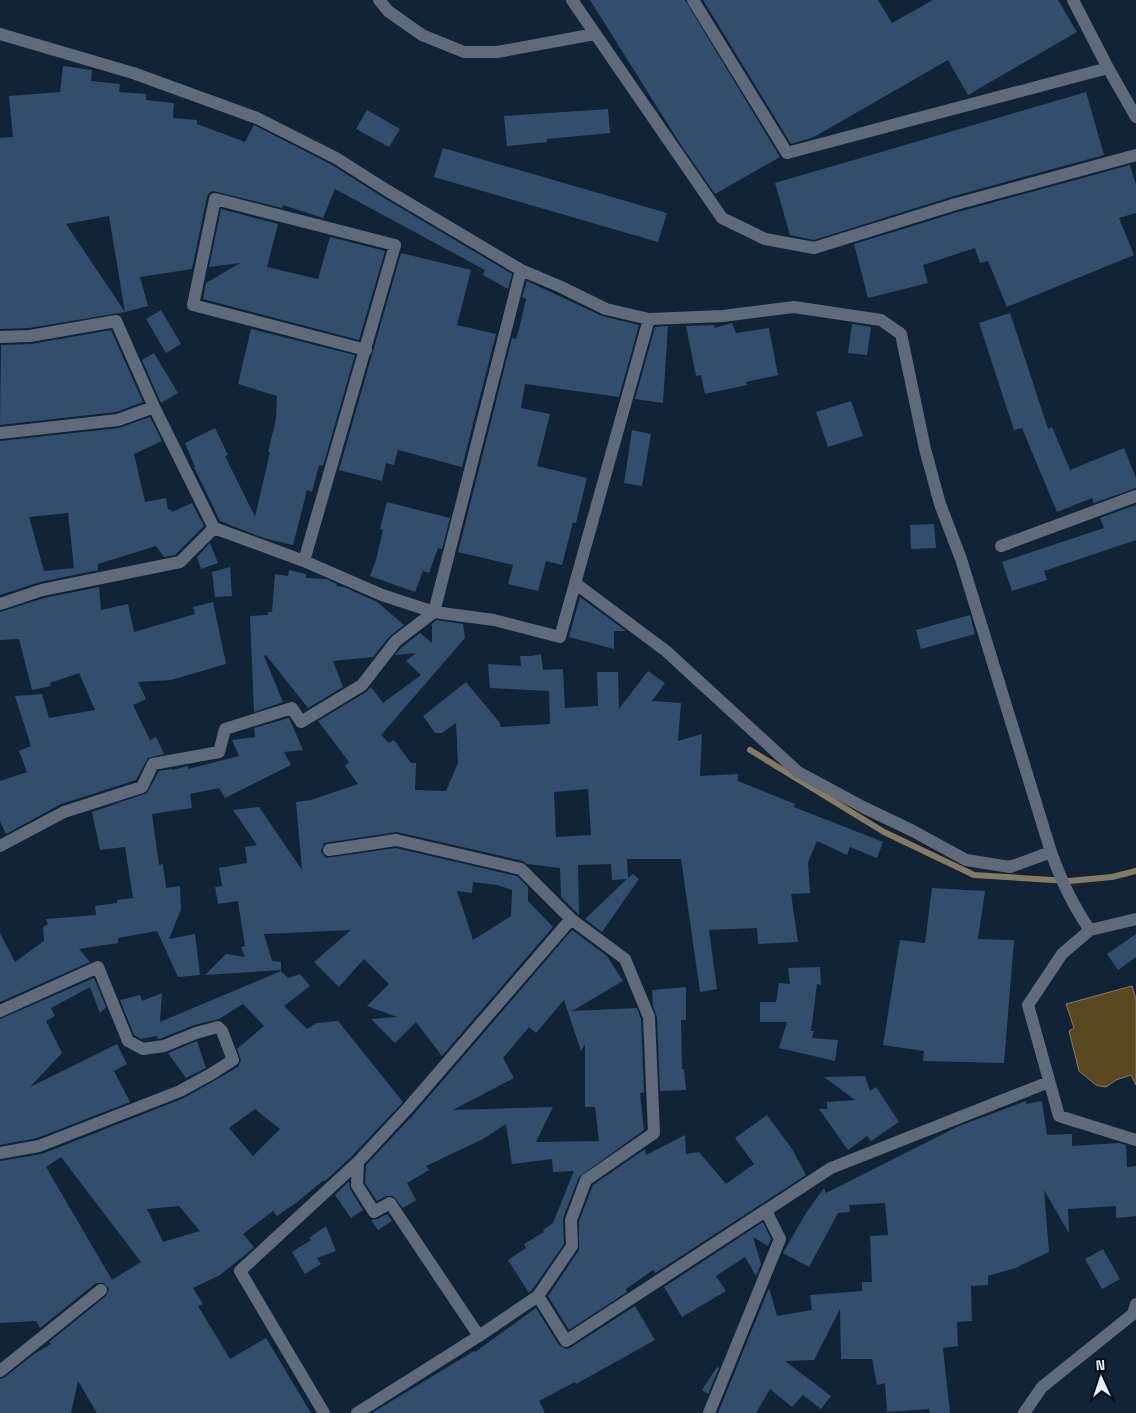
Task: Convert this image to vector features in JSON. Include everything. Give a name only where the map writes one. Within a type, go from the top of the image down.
[{"type":"street","points":[[379,0],[388,10],[422,35],[464,52],[498,52],[595,34]]},
{"type":"street","points":[[572,0],[722,218],[765,239],[814,248],[956,204],[1136,155]]},
{"type":"street","points":[[692,0],[787,153],[1108,68]]},
{"type":"street","points":[[1073,0],[1136,117]]},
{"type":"street","points":[[0,34],[133,73],[257,118],[336,158],[521,270],[560,286],[606,309],[649,319],[723,316],[794,307],[881,320],[901,334],[925,448],[940,504],[960,559],[1051,852],[1076,911],[1090,930]]},
{"type":"street","points":[[304,561],[366,350],[395,246],[215,199],[194,305],[366,350]]},
{"type":"street","points":[[0,846],[64,812],[142,787],[153,764],[219,752],[225,729],[292,708],[301,722],[362,685],[396,641],[434,612],[521,270]]},
{"type":"street","points":[[0,337],[30,336],[116,321],[154,407],[214,528],[304,561],[382,595],[434,612],[494,620],[560,637],[649,319]]},
{"type":"street","points":[[0,433],[118,420],[154,407]]},
{"type":"street","points":[[1001,546],[1136,496]]},
{"type":"street","points":[[0,604],[42,590],[180,562],[214,528]]},
{"type":"street","points":[[575,583],[666,651],[798,772],[966,860],[1010,867],[1051,852]]},
{"type":"street","points":[[329,850],[396,840],[521,870],[571,919],[625,959],[649,1017],[654,1133],[586,1180],[571,1220],[572,1246],[538,1296],[479,1336],[357,1413]]},
{"type":"street","points":[[324,1413],[240,1271],[358,1162],[571,919]]},
{"type":"street","points":[[1136,919],[1090,930],[1062,954],[1028,1005],[1059,1116],[1136,1140]]},
{"type":"street","points":[[0,1011],[98,968],[128,1041],[143,1049],[164,1046],[196,1032],[218,1028],[222,1031],[233,1060],[180,1091],[39,1146],[0,1153]]},
{"type":"street","points":[[538,1296],[566,1341],[831,1168],[1049,1082]]},
{"type":"street","points":[[358,1162],[356,1185],[374,1212],[390,1202],[479,1336]]},
{"type":"street","points":[[709,1413],[780,1239],[766,1211]]},
{"type":"street","points":[[0,1370],[101,1290]]},
{"type":"street","points":[[1024,1413],[1042,1387],[1133,1314],[1136,1304]]},
{"type":"shaded area","points":[[1132,986],[1136,999],[1136,1085],[1131,1075],[1116,1080],[1106,1087],[1096,1085],[1079,1071],[1069,1031],[1074,1028],[1066,1004]]},
{"type":"building","points":[[590,0],[685,0],[780,157],[715,194],[679,142]]},
{"type":"building","points":[[703,0],[878,0],[892,23],[933,0],[1058,0],[1077,32],[968,95],[948,60],[814,137],[791,144]]},
{"type":"building","points":[[63,66],[92,70],[91,81],[120,84],[119,92],[146,94],[146,100],[174,103],[173,118],[197,120],[197,124],[245,142],[254,125],[332,165],[512,274],[508,289],[483,275],[485,270],[335,189],[323,218],[283,205],[282,208],[213,191],[207,197],[192,269],[140,277],[148,306],[125,312],[29,328],[0,329],[0,138],[13,137],[9,96],[60,92]],"holes":[[[109,216],[125,312],[66,224]]]},
{"type":"building","points":[[1086,92],[1104,155],[954,196],[814,240],[790,235],[775,183]]},
{"type":"building","points":[[608,109],[610,133],[547,139],[547,142],[507,146],[504,116]]},
{"type":"building","points":[[367,110],[400,129],[389,147],[356,129]]},
{"type":"building","points":[[443,148],[667,213],[658,242],[434,177]]},
{"type":"building","points":[[1130,165],[1136,185],[1136,213],[1119,218],[1134,255],[1007,307],[988,261],[980,263],[975,248],[923,265],[928,283],[868,298],[854,244],[958,212]]},
{"type":"building","points":[[221,209],[278,224],[267,267],[318,279],[330,237],[385,251],[359,340],[203,299],[206,283],[240,263],[209,267]]},
{"type":"building","points":[[401,253],[471,270],[457,325],[496,334],[462,467],[398,450],[394,465],[386,463],[382,481],[339,470]]},
{"type":"building","points":[[527,281],[602,316],[639,325],[619,397],[525,384],[521,408],[550,414],[537,466],[587,478],[576,523],[573,522],[562,565],[546,561],[538,591],[508,584],[513,565],[458,552],[512,338],[516,339],[519,329],[526,299],[522,297]]},
{"type":"building","points":[[161,310],[181,344],[166,353],[146,319]]},
{"type":"building","points":[[1010,313],[1048,429],[1052,427],[1070,470],[1124,448],[1136,478],[1136,488],[1094,503],[1092,498],[1057,512],[1022,428],[1014,430],[979,323]]},
{"type":"building","points":[[732,323],[736,333],[769,328],[778,375],[746,382],[747,385],[705,394],[701,375],[696,376],[686,326],[714,325],[714,328]]},
{"type":"building","points":[[852,324],[871,327],[867,355],[848,353]]},
{"type":"building","points":[[668,326],[663,403],[635,399],[655,327]]},
{"type":"building","points":[[251,329],[355,355],[323,466],[319,465],[312,492],[307,490],[293,545],[264,538],[220,521],[194,467],[185,443],[215,428],[228,455],[225,456],[255,517],[276,419],[277,396],[238,384]]},
{"type":"building","points":[[111,330],[143,402],[116,412],[0,425],[1,345],[31,344]]},
{"type":"building","points":[[154,353],[178,393],[161,403],[142,360]]},
{"type":"building","points":[[851,401],[863,436],[828,447],[816,412]]},
{"type":"building","points":[[150,417],[162,441],[134,454],[145,502],[166,498],[168,510],[171,509],[172,512],[192,503],[204,526],[175,555],[164,557],[156,546],[98,564],[98,570],[40,582],[0,595],[0,441],[119,428]],"holes":[[[68,513],[74,568],[44,571],[29,517]]]},
{"type":"building","points":[[632,430],[651,434],[642,486],[624,483]]},
{"type":"building","points":[[387,502],[450,518],[442,549],[438,548],[429,573],[423,571],[415,592],[370,576],[383,530],[380,529]]},
{"type":"building","points":[[1136,505],[1136,540],[1044,571],[1047,580],[1012,591],[1002,562],[1104,528],[1100,518]]},
{"type":"building","points":[[934,524],[936,548],[911,549],[910,525]]},
{"type":"building","points":[[210,543],[218,563],[201,569],[197,557]]},
{"type":"building","points":[[230,567],[232,596],[215,597],[212,572]]},
{"type":"building","points":[[289,570],[306,574],[306,578],[326,579],[337,584],[336,586],[344,587],[377,602],[404,625],[390,636],[373,657],[333,661],[343,687],[308,708],[266,655],[264,656],[283,702],[254,712],[250,616],[268,615],[268,612],[272,612],[275,574],[288,576]]},
{"type":"building","points":[[99,587],[101,610],[128,604],[134,632],[195,614],[193,607],[213,602],[226,664],[171,680],[138,682],[146,699],[133,705],[150,740],[156,737],[164,754],[148,758],[136,780],[61,804],[6,834],[0,821],[0,781],[27,772],[19,751],[31,746],[15,696],[42,694],[49,718],[95,710],[79,673],[50,683],[51,686],[32,690],[19,639],[0,640],[0,612],[44,598]]},
{"type":"building","points":[[580,597],[626,631],[614,631],[614,649],[569,637]]},
{"type":"building","points":[[970,615],[975,634],[921,649],[916,630]]},
{"type":"building","points":[[436,620],[463,624],[465,638],[381,735],[389,743],[394,740],[411,763],[416,763],[415,790],[446,791],[458,763],[456,723],[442,733],[435,733],[423,716],[466,682],[500,723],[501,727],[550,724],[549,691],[490,688],[488,664],[521,666],[520,656],[541,654],[543,670],[563,669],[565,708],[598,706],[597,672],[618,672],[619,709],[648,671],[665,683],[652,701],[681,703],[678,741],[702,734],[700,776],[738,774],[738,781],[795,804],[794,807],[883,842],[877,858],[850,847],[847,855],[817,841],[808,862],[810,893],[791,894],[798,942],[758,944],[757,928],[709,930],[717,989],[700,992],[681,859],[627,859],[628,878],[633,874],[639,879],[602,932],[585,919],[627,879],[612,880],[611,864],[578,865],[579,915],[561,897],[560,868],[527,864],[523,861],[397,832],[324,843],[321,851],[326,858],[396,848],[517,876],[528,887],[528,901],[553,927],[442,1056],[416,1022],[395,1043],[371,1019],[397,1017],[367,1006],[389,984],[364,959],[339,987],[314,962],[351,930],[264,934],[272,961],[281,962],[281,970],[205,975],[226,954],[245,957],[241,947],[245,946],[238,901],[218,904],[215,887],[222,886],[219,868],[247,863],[245,847],[257,845],[233,810],[259,807],[302,870],[296,802],[311,800],[358,784],[345,766],[349,762],[318,721],[366,692],[371,687],[383,703],[421,675],[406,661],[416,653],[395,655],[420,633],[432,643],[432,624]],"holes":[[[588,789],[591,835],[556,837],[554,792]],[[473,882],[497,885],[512,890],[511,916],[473,940],[457,891],[472,893]]]},
{"type":"building","points":[[289,718],[303,750],[284,752],[291,765],[225,798],[219,788],[190,794],[192,808],[152,814],[159,865],[163,864],[166,888],[180,886],[181,909],[169,939],[195,934],[200,975],[178,977],[157,931],[118,938],[118,943],[79,949],[90,962],[0,1002],[0,933],[15,962],[44,941],[43,927],[48,924],[46,919],[96,915],[95,906],[117,903],[117,900],[133,898],[125,847],[100,850],[92,812],[147,793],[159,771],[188,766],[188,769],[239,756],[232,740],[255,737],[254,728]]},
{"type":"building","points":[[932,888],[985,891],[978,939],[1014,940],[1004,1063],[923,1061],[924,1051],[883,1045],[900,940],[925,943]]},
{"type":"building","points":[[572,930],[607,956],[623,981],[572,1011],[637,1008],[641,1019],[644,1092],[640,1093],[644,1130],[579,1177],[563,1218],[564,1244],[529,1293],[508,1260],[526,1248],[524,1244],[544,1232],[543,1230],[553,1223],[574,1171],[553,1172],[552,1159],[512,1164],[506,1124],[483,1139],[426,1166],[429,1170],[407,1183],[416,1200],[403,1208],[393,1196],[386,1196],[377,1201],[365,1183],[366,1165],[414,1114]],"holes":[[[564,1000],[581,1051],[585,1044],[585,1107],[595,1107],[599,1141],[536,1142],[553,1107],[453,1110],[514,1078],[503,1058],[529,1027],[536,1033]]]},
{"type":"building","points":[[1136,934],[1136,957],[1118,970],[1107,954]]},
{"type":"building","points":[[820,967],[821,985],[817,984],[811,1031],[814,1031],[812,1038],[838,1040],[835,1061],[779,1048],[787,1022],[760,1022],[760,1002],[776,1002],[779,983],[790,984],[788,968]]},
{"type":"building","points":[[281,971],[288,978],[300,974],[310,986],[284,1006],[307,1029],[317,1023],[338,1021],[403,1102],[352,1156],[325,1181],[277,1216],[273,1211],[243,1234],[254,1247],[245,1255],[220,1275],[193,1288],[203,1304],[198,1306],[230,1359],[266,1338],[311,1413],[97,1413],[78,1381],[71,1413],[0,1413],[0,1379],[51,1344],[49,1342],[106,1296],[109,1289],[104,1283],[96,1283],[40,1328],[36,1321],[0,1323],[0,1161],[42,1154],[184,1098],[238,1067],[241,1060],[237,1049],[264,1026],[243,1004],[219,1019],[194,1025],[162,1038],[158,1039],[157,1036],[141,1039],[134,1035],[120,1000],[140,995],[142,1001],[162,993],[160,1022]],"holes":[[[255,1109],[280,1129],[253,1156],[229,1128]],[[61,1157],[141,1262],[112,1280],[46,1167]],[[179,1206],[200,1231],[163,1242],[147,1209]]]},
{"type":"building","points":[[94,978],[106,1007],[100,1013],[90,987],[51,1008],[55,1016],[46,1021],[62,1053],[30,1087],[117,1044],[127,1064],[114,1071],[130,1102],[37,1138],[0,1145],[0,1019]]},
{"type":"building","points":[[686,987],[686,1020],[681,1020],[682,1069],[684,1069],[686,1090],[660,1091],[657,1017],[653,1006],[652,990]]},
{"type":"building","points":[[197,1041],[206,1068],[186,1078],[168,1053]]},
{"type":"building","points":[[865,1076],[870,1091],[876,1087],[899,1122],[871,1141],[867,1136],[848,1150],[819,1109],[827,1109],[827,1102],[855,1100],[824,1077]]},
{"type":"building","points":[[1026,1101],[1026,1104],[1042,1101],[1047,1135],[1072,1134],[1072,1146],[1119,1143],[1126,1145],[1127,1167],[1136,1166],[1136,1216],[1116,1218],[1116,1206],[1068,1209],[1069,1233],[1044,1190],[1049,1252],[1019,1267],[988,1276],[988,1285],[971,1286],[972,1321],[957,1322],[958,1346],[943,1348],[950,1413],[930,1413],[929,1409],[887,1412],[885,1383],[877,1385],[872,1359],[841,1359],[840,1309],[814,1360],[785,1361],[831,1396],[821,1409],[803,1395],[792,1407],[770,1389],[756,1413],[718,1413],[769,1288],[777,1316],[812,1310],[810,1295],[862,1291],[862,1282],[872,1282],[870,1236],[888,1235],[885,1203],[849,1205],[850,1212],[838,1213],[809,1267],[783,1253],[806,1213],[824,1188],[826,1193],[959,1126]]},
{"type":"building","points":[[767,1115],[792,1149],[806,1175],[655,1273],[653,1270],[626,1289],[627,1292],[569,1330],[548,1296],[579,1250],[579,1221],[593,1185],[645,1149],[646,1155],[685,1135],[686,1154],[699,1152],[726,1184],[754,1164],[735,1138]]},
{"type":"building","points":[[349,1181],[350,1189],[363,1210],[351,1218],[335,1195]]},
{"type":"building","points":[[387,1214],[392,1221],[378,1230],[371,1220],[378,1219]]},
{"type":"building","points":[[763,1222],[771,1239],[768,1246],[753,1237],[761,1264],[756,1276],[745,1257],[716,1276],[726,1291],[682,1317],[664,1287]]},
{"type":"building","points":[[326,1226],[336,1251],[317,1258],[321,1264],[305,1274],[292,1252],[311,1240],[309,1238]]},
{"type":"building","points":[[1103,1249],[1120,1279],[1102,1289],[1085,1259]]},
{"type":"building","points":[[635,1306],[655,1340],[576,1384],[575,1382],[539,1401],[545,1413],[372,1413],[475,1352],[536,1308],[559,1345],[566,1349]]},
{"type":"building","points":[[717,1367],[719,1368],[708,1394],[702,1390]]},
{"type":"waterway","points":[[750,750],[884,832],[974,875],[1069,881],[1112,877],[1136,871]]}]
